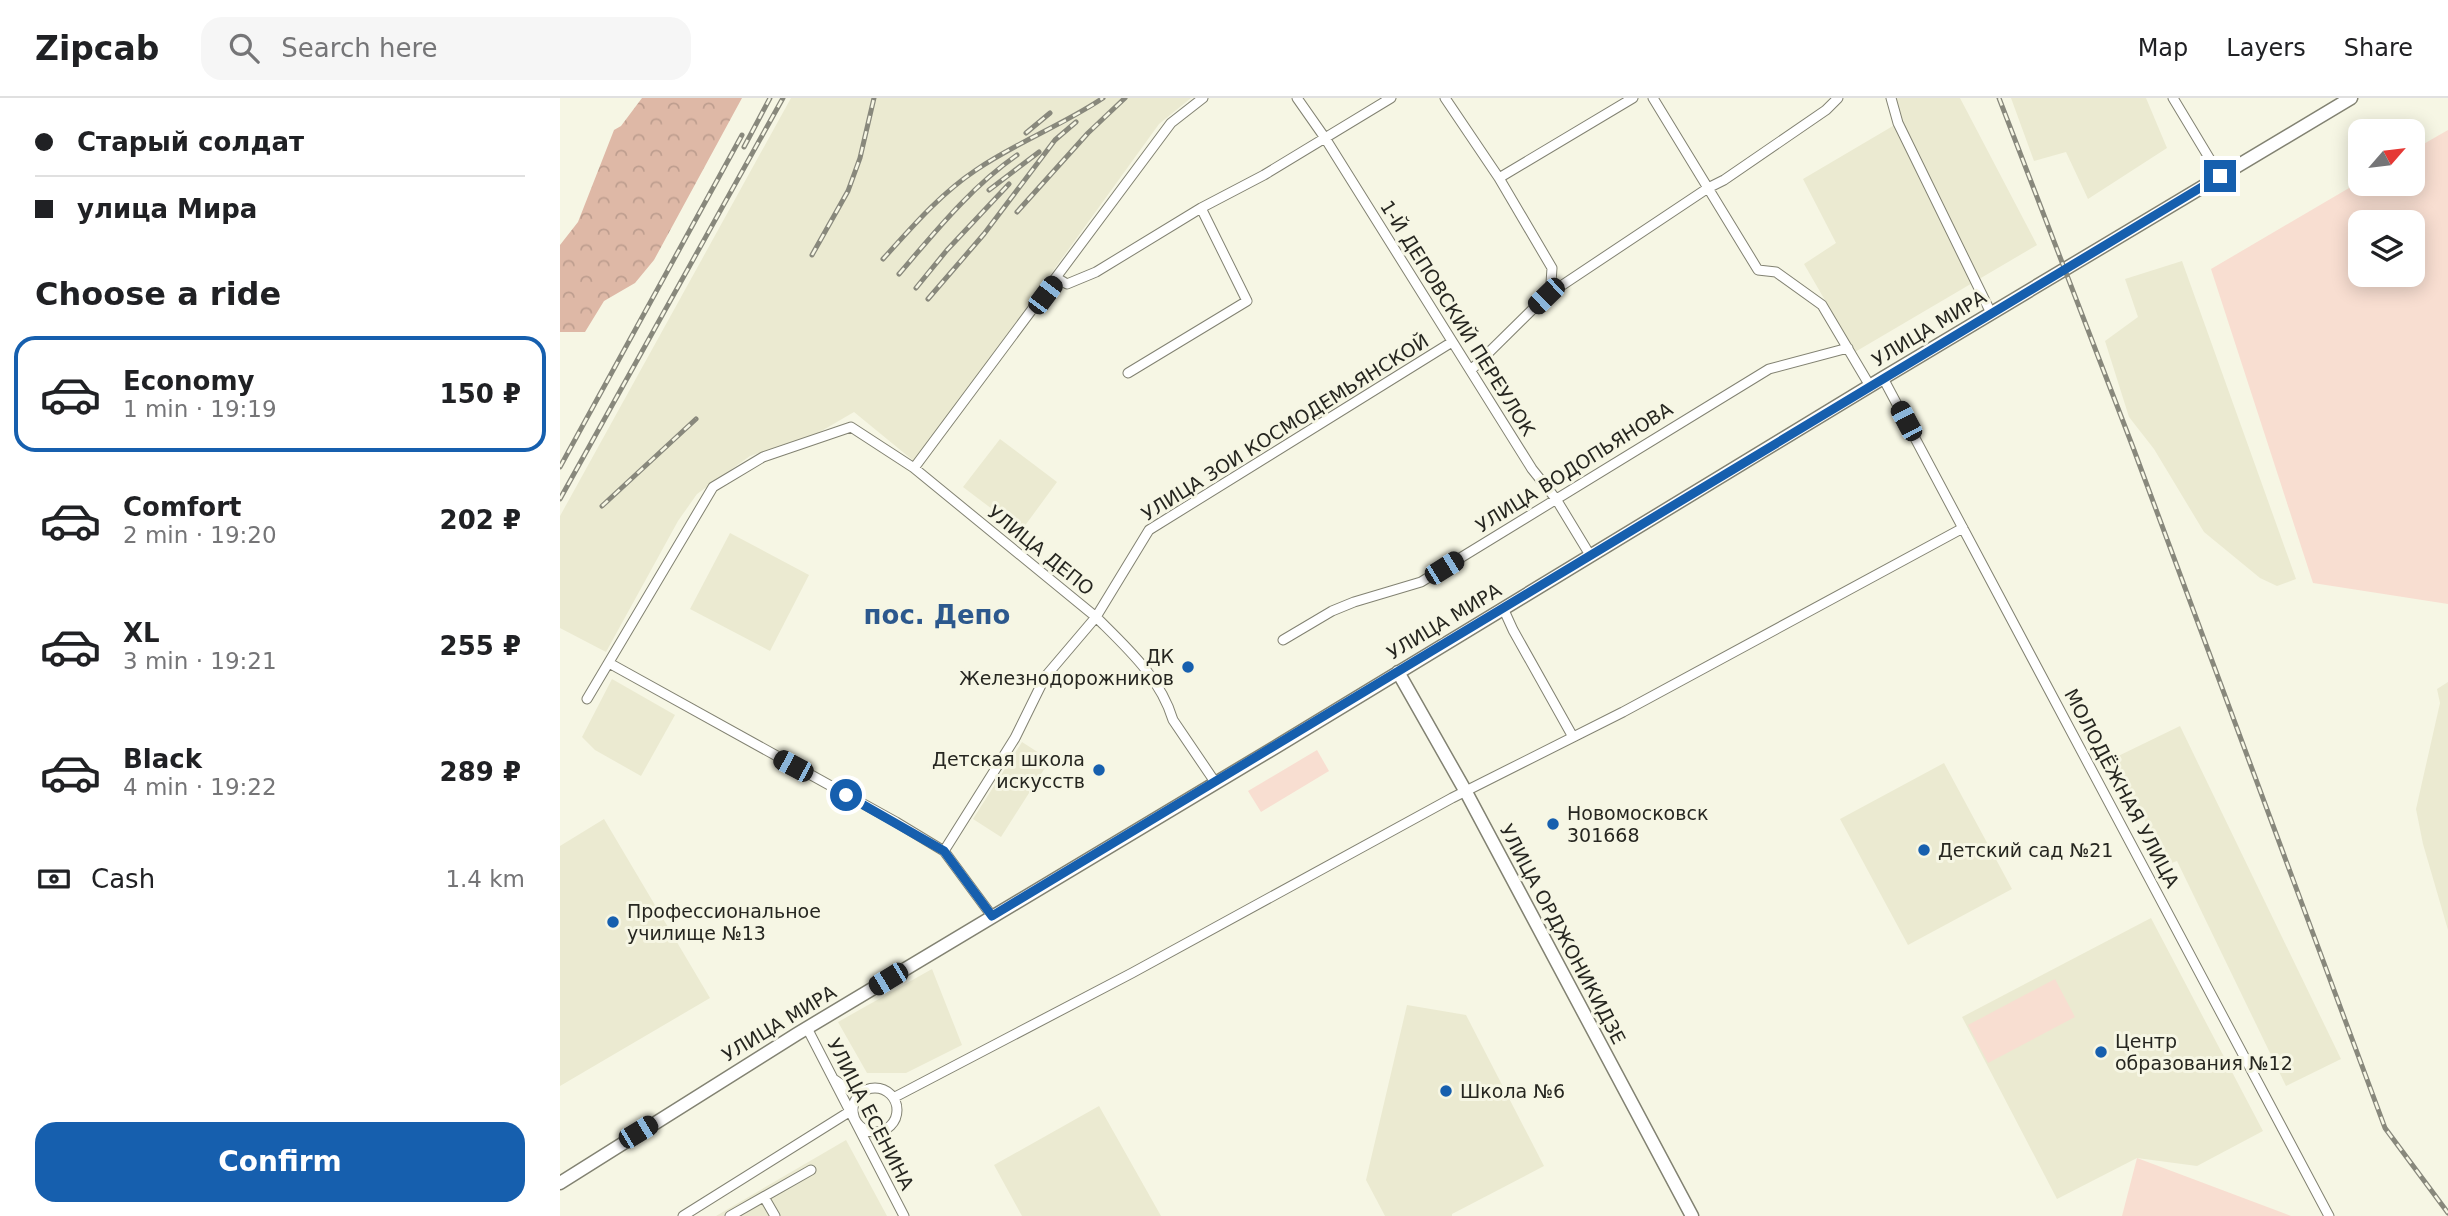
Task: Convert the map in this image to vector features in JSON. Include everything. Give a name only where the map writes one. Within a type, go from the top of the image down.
[{"type":"main road","name":"УЛИЦА МИРА","points":[[560,1183],[807,1028],[2351,98]]},
{"type":"main road","name":"УЛИЦА ОРДЖОНИКИДЗЕ","points":[[1398,672],[1466,792],[1692,1216]]},
{"type":"street","points":[[914,468],[1171,124],[1203,98]]},
{"type":"street","name":"1-Й ДЕПОВСКИЙ ПЕРЕУЛОК","points":[[1297,98],[1325,138],[1532,469],[1556,499],[1590,555]]},
{"type":"street","points":[[1057,278],[1068,284],[1079,281],[1201,208],[1264,175],[1391,98]]},
{"type":"street","points":[[1445,98],[1499,178],[1552,268],[1552,283],[1546,296]]},
{"type":"street","points":[[1499,178],[1633,98]]},
{"type":"street","points":[[1653,98],[1758,270],[1776,272],[1822,305],[1870,386]]},
{"type":"street","points":[[1471,370],[1546,296],[1724,180],[1826,110],[1838,98]]},
{"type":"street","points":[[1891,98],[1898,122],[1991,313]]},
{"type":"street","points":[[2174,98],[2220,176]]},
{"type":"street","points":[[1128,373],[1248,301],[1201,208]]},
{"type":"street","name":"УЛИЦА ЗОИ КОСМОДЕМЬЯНСКОЙ","points":[[1096,617],[1149,530],[1452,342]]},
{"type":"street","name":"УЛИЦА ВОДОПЬЯНОВА","points":[[1283,640],[1332,611],[1421,582],[1769,369],[1848,348]]},
{"type":"street","name":"МОЛОДЁЖНАЯ УЛИЦА","points":[[1883,378],[2329,1216]]},
{"type":"street","name":"УЛИЦА ДЕПО","points":[[609,663],[713,487],[763,457],[851,427],[914,468],[1096,617],[1045,677],[1015,738],[944,851]]},
{"type":"street","points":[[895,1097],[1964,528]]},
{"type":"street","points":[[1503,608],[1573,737]]},
{"type":"street","points":[[1096,617],[1143,664],[1173,720],[1215,782]]},
{"type":"street","points":[[587,699],[609,663],[944,851],[992,916]]},
{"type":"street","name":"УЛИЦА ЕСЕНИНА","points":[[807,1028],[904,1216]]},
{"type":"street","points":[[832,1078],[848,1089],[882,1088],[895,1097],[897,1116],[887,1130],[875,1139],[870,1151]]},
{"type":"street","points":[[862,1090],[853,1103],[855,1123],[869,1132],[887,1130]]},
{"type":"street","points":[[683,1216],[849,1112]]},
{"type":"street","points":[[730,1216],[811,1170]]},
{"type":"street","points":[[764,1197],[775,1216]]},
{"type":"shaded area","points":[[791,98],[1191,98],[1159,124],[915,462],[854,412],[818,433],[750,456],[697,494],[678,521],[606,652],[560,628],[560,516]]},
{"type":"shaded area","points":[[1891,98],[1960,98],[2037,245],[1855,352],[1804,264],[1836,243],[1803,179],[1898,123]]},
{"type":"shaded area","points":[[2011,98],[2146,98],[2167,148],[2088,199],[2066,152],[2034,161]]},
{"type":"shaded area","points":[[2448,130],[2448,604],[2313,583],[2211,269],[2348,189],[2348,196],[2426,196],[2426,143]]},
{"type":"shaded area","points":[[2182,261],[2296,579],[2277,586],[2260,578],[2204,532],[2154,449],[2129,417],[2105,341],[2138,317],[2125,279]]},
{"type":"shaded area","points":[[1000,439],[1057,482],[1021,531],[963,487]]},
{"type":"shaded area","points":[[730,533],[809,575],[770,651],[690,609]]},
{"type":"shaded area","points":[[612,679],[675,715],[641,776],[595,750],[582,737]]},
{"type":"shaded area","points":[[2448,682],[2448,930],[2423,844],[2416,809],[2440,703],[2437,689]]},
{"type":"shaded area","points":[[2180,726],[2341,1059],[2286,1086],[2177,861],[2166,865],[2138,806],[2132,808],[2110,760]]},
{"type":"shaded area","points":[[1022,742],[1050,760],[1001,837],[973,819]]},
{"type":"shaded area","points":[[1317,750],[1329,771],[1261,812],[1248,791]]},
{"type":"shaded area","name":"Детский сад №21","points":[[1944,763],[2012,889],[1908,945],[1840,819]]},
{"type":"shaded area","name":"Профессиональное училище №13","points":[[604,819],[710,998],[560,1086],[560,846]]},
{"type":"shaded area","name":"Центр образования №12","points":[[2151,918],[2263,1131],[2197,1166],[2137,1158],[2057,1199],[1962,1017]]},
{"type":"shaded area","points":[[932,969],[962,1045],[906,1073],[867,1073],[838,1022]]},
{"type":"shaded area","points":[[2055,979],[2075,1017],[1988,1063],[1968,1025]]},
{"type":"shaded area","name":"Школа №6","points":[[1407,1005],[1466,1015],[1544,1166],[1452,1216],[1385,1216],[1366,1180]]},
{"type":"shaded area","points":[[1099,1106],[1161,1216],[1022,1216],[994,1165]]},
{"type":"shaded area","points":[[846,1140],[887,1216],[716,1216]]},
{"type":"shaded area","points":[[2137,1158],[2291,1216],[2122,1216]]},
{"type":"green space","points":[[642,98],[742,98],[654,260],[635,283],[604,301],[585,332],[560,332],[560,245],[578,222],[614,130],[621,126]]},
{"type":"railway","points":[[744,147],[770,98]]},
{"type":"railway","points":[[560,499],[783,98]]},
{"type":"railway","points":[[812,255],[848,191],[860,158],[874,98]]},
{"type":"railway","points":[[883,259],[927,211],[963,179],[1103,98]]},
{"type":"railway","points":[[1017,212],[1088,133],[1125,98]]},
{"type":"railway","points":[[1999,98],[2134,450],[2385,1128],[2448,1213]]},
{"type":"railway","points":[[1026,133],[1050,113]]},
{"type":"railway","points":[[928,299],[984,234],[1055,140],[1076,122]]},
{"type":"railway","points":[[560,467],[742,135]]},
{"type":"railway","points":[[989,190],[1039,152]]},
{"type":"railway","points":[[899,274],[969,196],[1017,155]]},
{"type":"railway","points":[[916,288],[947,250],[1009,184]]},
{"type":"railway","points":[[602,506],[696,419]]},
{"type":"place","name":"ДК Железнодорожников","points":[[1188,667]]},
{"type":"place","name":"Детская школа искусств","points":[[1099,770]]},
{"type":"place","name":"Новомосковск 301668","points":[[1553,824]]},
{"type":"place","name":"Детский сад №21","points":[[1924,850]]},
{"type":"place","name":"Профессиональное училище №13","points":[[613,922]]},
{"type":"place","name":"Центр образования №12","points":[[2101,1052]]},
{"type":"place","name":"Школа №6","points":[[1446,1091]]},
{"type":"district","name":"пос. Депо","points":[[937,615]]},
{"type":"route","points":[[846,795],[944,851],[992,916],[2220,176]]}]
